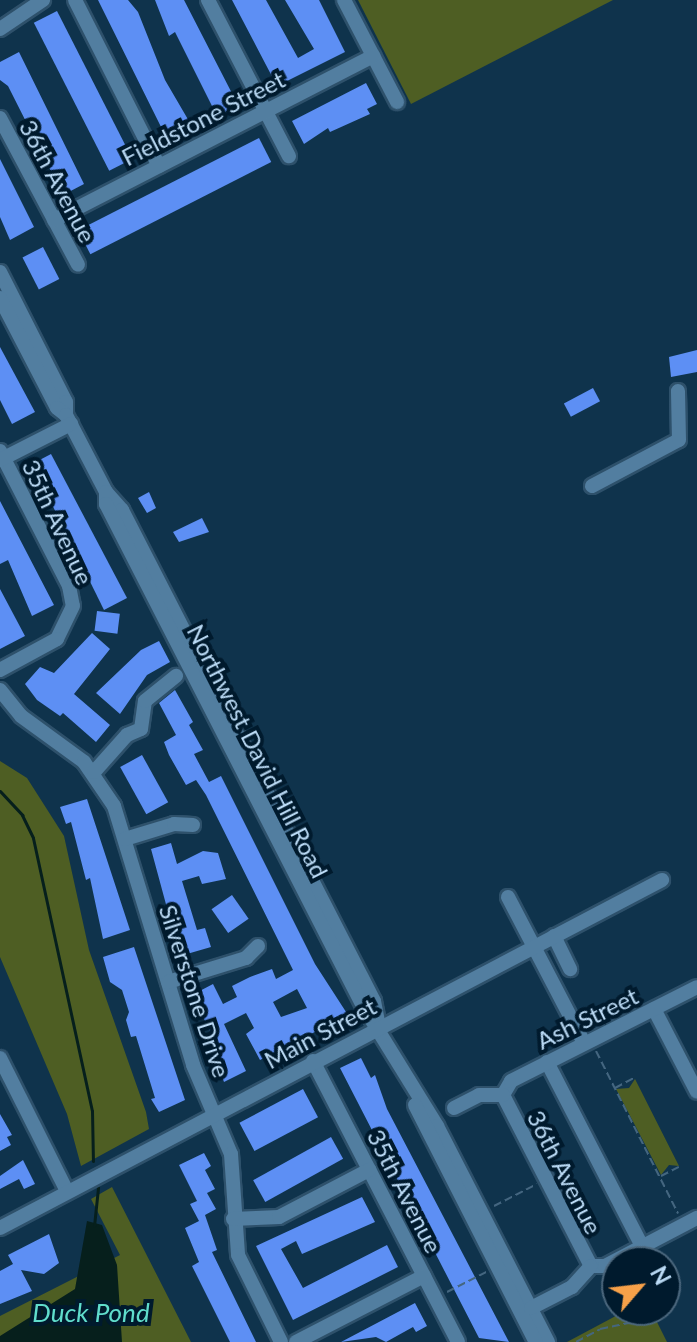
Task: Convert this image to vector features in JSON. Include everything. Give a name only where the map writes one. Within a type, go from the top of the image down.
[{"type":"street","points":[[0,29],[43,0]]},
{"type":"street","points":[[75,0],[159,166]]},
{"type":"street","points":[[208,0],[289,156]]},
{"type":"street","points":[[344,0],[397,102]]},
{"type":"street","name":"Fieldstone Street","points":[[54,220],[373,56]]},
{"type":"street","name":"36th Avenue","points":[[0,118],[78,265]]},
{"type":"street","name":"Northwest David Hill Road","points":[[0,272],[66,402],[68,419]]},
{"type":"street","name":"Northwest David Hill Road","points":[[0,298],[57,408],[68,419],[106,492],[106,504],[363,1006],[380,1026],[414,1093],[437,1126],[548,1342]]},
{"type":"street","points":[[592,486],[679,440],[678,391]]},
{"type":"street","points":[[1,456],[68,419]]},
{"type":"street","name":"35th Avenue","points":[[0,670],[57,639],[73,606],[68,583],[1,456]]},
{"type":"street","points":[[94,772],[127,735],[141,729],[145,701],[176,676]]},
{"type":"street","name":"Silverstone Drive","points":[[0,690],[21,716],[94,772],[114,806],[168,982],[234,1167],[233,1219],[243,1268],[281,1342]]},
{"type":"street","points":[[125,839],[174,824],[193,825]]},
{"type":"street","name":"Main Street","points":[[0,1228],[213,1113],[662,880]]},
{"type":"street","points":[[508,897],[590,1047]]},
{"type":"street","points":[[554,936],[570,969]]},
{"type":"street","points":[[168,982],[246,958],[258,946]]},
{"type":"street","name":"Ash Street","points":[[503,1095],[511,1081],[547,1062],[590,1047],[697,987]]},
{"type":"street","points":[[654,1009],[697,1092]]},
{"type":"street","points":[[0,1058],[67,1191]]},
{"type":"street","name":"35th Avenue","points":[[313,1061],[458,1342]]},
{"type":"street","points":[[547,1062],[642,1246],[697,1218]]},
{"type":"street","name":"Northwest David Hill Road","points":[[414,1093],[416,1108],[536,1342]]},
{"type":"street","points":[[454,1108],[479,1095],[503,1095]]},
{"type":"street","name":"36th Avenue","points":[[503,1095],[591,1266]]},
{"type":"street","points":[[233,1219],[275,1218],[369,1170]]},
{"type":"street","points":[[531,1308],[578,1283],[591,1266],[601,1266]]},
{"type":"street","points":[[296,1342],[424,1276]]},
{"type":"path","points":[[590,1047],[679,1214]]},
{"type":"path","points":[[614,1088],[634,1078]]},
{"type":"path","points":[[660,1177],[679,1167]]},
{"type":"path","points":[[494,1206],[538,1183]]},
{"type":"path","points":[[435,1298],[497,1266]]},
{"type":"path","points":[[576,1342],[621,1326]]},
{"type":"green space","points":[[358,0],[613,0],[411,104]]},
{"type":"green space","points":[[0,761],[27,778],[64,836],[89,950],[146,1112],[149,1129],[81,1166],[67,1114],[0,957]]},
{"type":"green space","points":[[635,1079],[679,1166],[669,1165],[661,1175],[616,1089],[629,1088]]},
{"type":"green space","points":[[112,1187],[191,1342],[0,1342],[0,1316],[120,1255],[91,1199]]},
{"type":"green space","points":[[601,1324],[659,1326],[667,1342],[567,1342]]},
{"type":"water","name":"Duck Pond","points":[[87,1221],[102,1225],[117,1265],[122,1342],[0,1342],[0,1336],[75,1289]]},
{"type":"building","points":[[98,0],[128,0],[138,12],[165,80],[193,128],[168,141]]},
{"type":"building","points":[[155,0],[184,0],[238,105],[217,116],[175,32],[169,36]]},
{"type":"building","points":[[232,0],[266,0],[298,58],[314,49],[285,0],[319,0],[345,52],[277,86]]},
{"type":"building","points":[[57,11],[132,159],[109,171],[34,23]]},
{"type":"building","points":[[19,52],[84,184],[63,195],[8,86],[0,80],[0,62]]},
{"type":"building","points":[[366,83],[377,104],[367,109],[370,114],[330,132],[328,128],[304,144],[292,121]]},
{"type":"building","points":[[259,138],[271,162],[90,254],[78,230]]},
{"type":"building","points":[[0,159],[34,227],[10,240],[0,217]]},
{"type":"building","points":[[43,247],[59,279],[39,290],[23,257]]},
{"type":"building","points":[[0,347],[35,412],[12,424],[0,400]]},
{"type":"building","points":[[697,350],[697,372],[671,377],[669,357]]},
{"type":"building","points":[[593,388],[600,401],[571,417],[564,403]]},
{"type":"building","points":[[51,454],[127,598],[104,610],[32,464]]},
{"type":"building","points":[[149,492],[156,508],[147,513],[138,498]]},
{"type":"building","points":[[0,501],[54,605],[32,616],[8,560],[0,564]]},
{"type":"building","points":[[202,518],[209,532],[179,542],[173,532]]},
{"type":"building","points":[[0,589],[25,636],[0,649]]},
{"type":"building","points":[[97,611],[120,614],[117,634],[95,631]]},
{"type":"building","points":[[92,633],[110,649],[74,694],[110,725],[96,742],[63,713],[60,716],[37,700],[25,684],[40,667],[54,673]]},
{"type":"building","points":[[159,641],[170,662],[147,675],[120,714],[96,693],[141,650]]},
{"type":"building","points":[[175,690],[193,722],[189,725],[203,750],[194,754],[209,782],[221,776],[315,964],[348,1015],[260,1060],[246,1034],[254,1028],[246,1013],[224,1024],[246,1071],[224,1082],[207,1037],[212,1035],[192,995],[213,984],[223,1004],[237,997],[232,986],[250,977],[272,969],[276,979],[293,970],[206,795],[196,780],[186,785],[169,755],[164,742],[176,735],[159,703]],"holes":[[[297,989],[307,1008],[281,1017],[273,1002]]]},
{"type":"building","points":[[142,755],[168,802],[146,814],[120,767]]},
{"type":"building","points":[[87,799],[130,930],[103,939],[90,878],[86,880],[71,822],[66,824],[60,807]]},
{"type":"building","points":[[171,843],[177,864],[203,851],[218,853],[226,879],[202,884],[199,876],[182,881],[197,930],[205,928],[211,947],[180,956],[151,849]]},
{"type":"building","points":[[232,895],[249,919],[228,933],[212,909]]},
{"type":"building","points":[[134,947],[185,1100],[159,1112],[151,1099],[155,1098],[136,1036],[131,1037],[126,1020],[129,1012],[122,990],[110,982],[103,957]]},
{"type":"building","points":[[361,1058],[371,1078],[375,1075],[387,1109],[509,1342],[479,1338],[340,1068]]},
{"type":"building","points":[[303,1089],[318,1117],[254,1151],[239,1123]]},
{"type":"building","points":[[0,1114],[12,1135],[7,1137],[11,1145],[0,1151]]},
{"type":"building","points":[[331,1137],[343,1159],[265,1202],[253,1180]]},
{"type":"building","points":[[204,1153],[211,1166],[205,1170],[215,1189],[207,1193],[216,1209],[205,1215],[217,1250],[212,1252],[256,1342],[230,1342],[192,1266],[199,1262],[185,1228],[199,1221],[190,1204],[197,1201],[179,1165]]},
{"type":"building","points":[[23,1160],[35,1184],[24,1189],[19,1179],[0,1189],[0,1176]]},
{"type":"building","points":[[362,1197],[375,1222],[302,1254],[296,1241],[281,1249],[303,1288],[387,1245],[398,1267],[293,1320],[256,1246]]},
{"type":"building","points":[[49,1234],[59,1263],[44,1274],[21,1270],[32,1291],[0,1304],[0,1271],[13,1264],[8,1255]]},
{"type":"building","points":[[415,1303],[427,1326],[416,1332],[413,1327],[386,1342],[376,1337],[341,1342]]},
{"type":"waterway","points":[[0,791],[22,815],[33,838],[92,1111],[93,1161]]},
{"type":"waterway","points":[[94,1226],[98,1187]]}]
